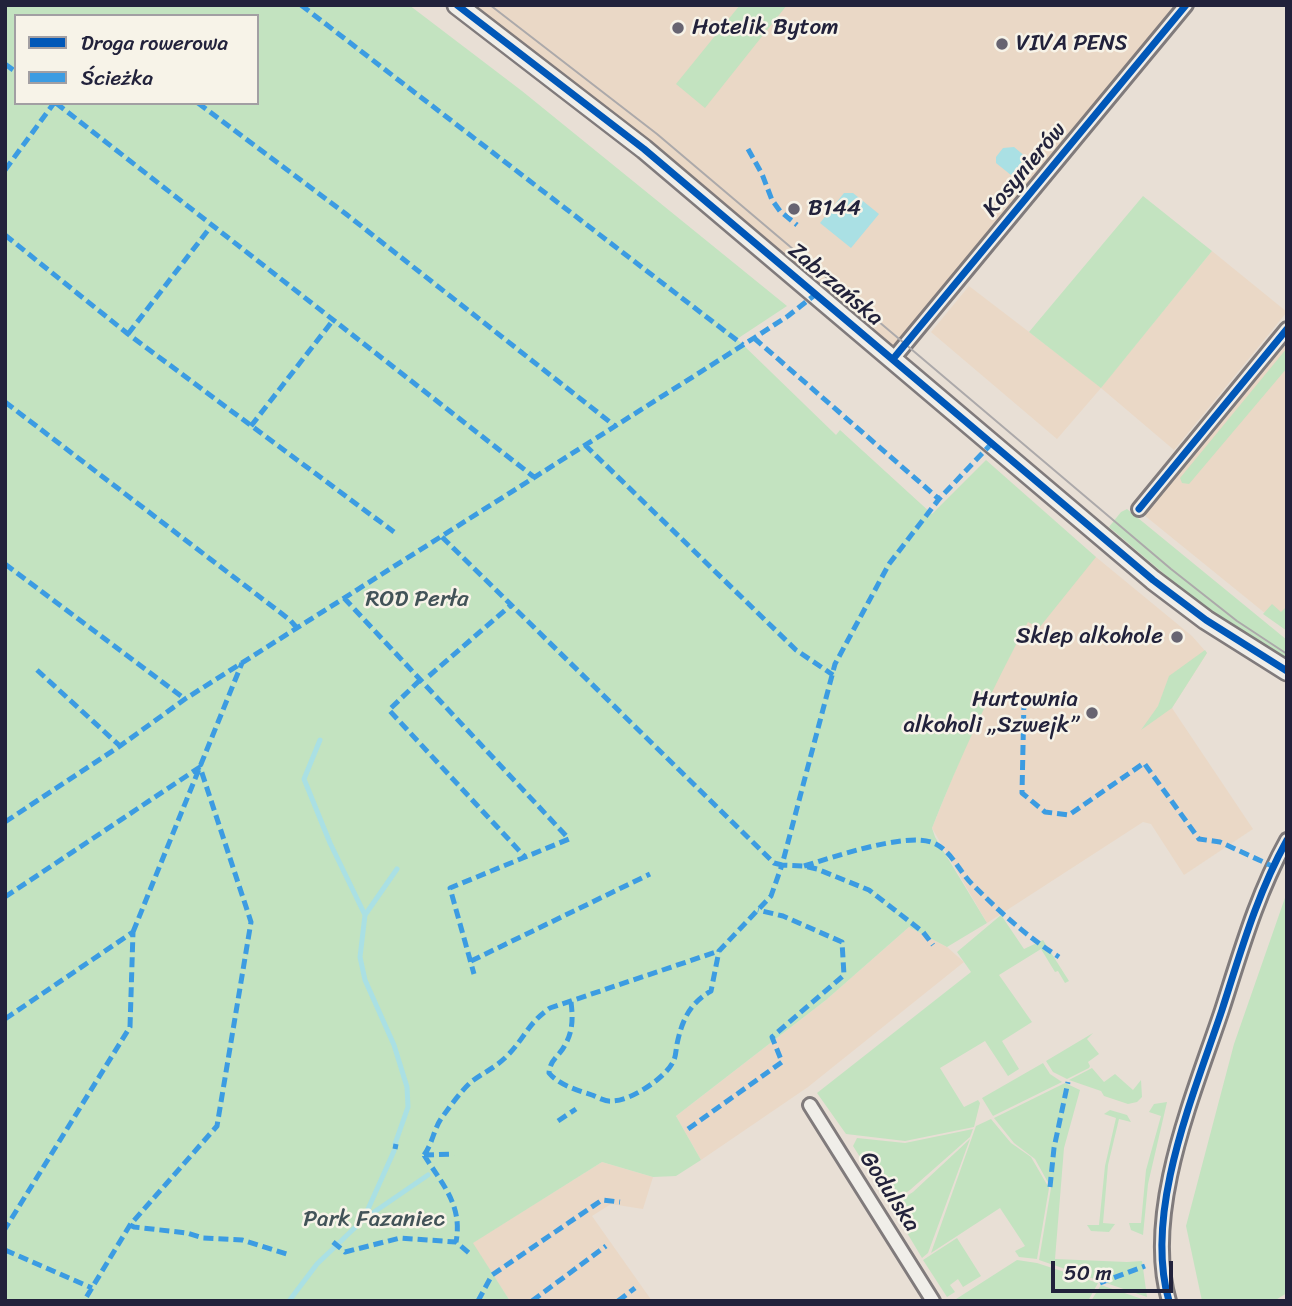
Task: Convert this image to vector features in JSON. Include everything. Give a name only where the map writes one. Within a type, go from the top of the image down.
[{"type":"street","name":"Zabrzańska","points":[[457,5],[644,149],[1153,580],[1206,621],[1287,671]]},
{"type":"street","name":"Kosynierów","points":[[893,359],[1186,5]]},
{"type":"street","points":[[1139,509],[1287,328]]},
{"type":"street","points":[[1169,1301],[1163,1266],[1164,1224],[1177,1148],[1263,886],[1287,840]]},
{"type":"street","name":"Godulska","points":[[810,1105],[933,1301]]},
{"type":"shaded area","points":[[457,5],[1186,5],[893,359]]},
{"type":"shaded area","points":[[1212,251],[1287,312],[1174,450],[1101,388],[1057,439],[931,332],[969,286],[1101,387]]},
{"type":"shaded area","points":[[1287,339],[1287,631],[1144,515]]},
{"type":"shaded area","points":[[1085,548],[1192,636],[1207,653],[1172,708],[1253,829],[1184,875],[1151,824],[1143,822],[987,923],[932,828],[993,687],[1028,621],[1081,549]]},
{"type":"shaded area","points":[[909,927],[947,947],[964,962],[808,1087],[701,1160],[676,1116],[826,1000]]},
{"type":"shaded area","points":[[602,1162],[653,1177],[643,1209],[611,1204],[592,1216],[652,1301],[510,1301],[472,1243]]},
{"type":"green space","name":"ROD Perła","points":[[5,5],[409,5],[522,91],[787,306],[737,339],[836,435],[840,430],[932,514],[986,460],[1096,557],[1039,628],[1028,622],[977,724],[932,828],[987,923],[947,947],[909,927],[826,1000],[676,1116],[701,1160],[676,1176],[653,1177],[602,1162],[473,1243],[510,1301],[5,1301]]},
{"type":"green space","points":[[740,5],[787,5],[705,108],[676,84]]},
{"type":"green space","points":[[1143,196],[1212,251],[1101,388],[1029,332]]},
{"type":"green space","points":[[1287,348],[1287,368],[1189,484],[1182,483],[1180,478]]},
{"type":"green space","points":[[1127,509],[1287,640],[1287,659],[1197,602],[1109,527],[1121,512]]},
{"type":"green space","points":[[1272,604],[1281,612],[1287,606],[1287,631],[1263,614]]},
{"type":"green space","points":[[1205,650],[1207,653],[1172,708],[1141,730],[1158,706],[1169,676]]},
{"type":"green space","points":[[1287,892],[1287,1293],[1274,1301],[1202,1301],[1186,1226],[1234,1044]]},
{"type":"green space","points":[[1001,915],[1024,949],[1043,940],[1069,981],[1065,983],[1058,971],[1055,972],[1041,949],[999,975],[1032,1022],[1002,1041],[1019,1069],[1008,1076],[985,1041],[940,1068],[964,1107],[978,1100],[980,1103],[974,1127],[905,1141],[846,1134],[817,1093],[971,972],[957,952]]},
{"type":"green space","points":[[1093,1033],[1087,1039],[1099,1054],[1088,1062],[1089,1068],[1067,1079],[1053,1072],[1046,1061]]},
{"type":"green space","points":[[1043,1063],[1050,1074],[1062,1082],[993,1116],[982,1098]]},
{"type":"green space","points":[[1092,1068],[1104,1082],[1115,1074],[1133,1090],[1141,1080],[1142,1097],[1137,1102],[1128,1104],[1069,1080]]},
{"type":"green space","points":[[1065,1083],[1080,1090],[1064,1148],[1055,1259],[1142,1261],[1147,1297],[1039,1260],[1051,1188],[1035,1159],[1014,1143],[994,1118]]},
{"type":"green space","points":[[1167,1102],[1148,1184],[1143,1235],[1131,1230],[1129,1223],[1141,1223],[1146,1170],[1161,1116],[1149,1112],[1154,1104]]},
{"type":"green space","points":[[1110,1110],[1127,1115],[1131,1122],[1119,1119],[1108,1165],[1103,1223],[1115,1224],[1109,1232],[1091,1231],[1087,1225],[1099,1225],[1105,1166],[1116,1118],[1104,1114]]},
{"type":"green space","points":[[991,1119],[1011,1143],[1031,1157],[1049,1188],[1037,1259],[1019,1257],[1015,1251],[1025,1246],[1000,1208],[931,1253],[976,1126]]},
{"type":"green space","points":[[973,1129],[970,1137],[910,1190],[890,1204],[853,1146],[857,1138],[905,1143]]},
{"type":"green space","points":[[970,1139],[928,1253],[922,1258],[891,1206],[913,1192]]},
{"type":"green space","points":[[957,1238],[981,1276],[963,1287],[958,1279],[950,1285],[955,1292],[947,1297],[923,1260]]},
{"type":"green space","points":[[1017,1260],[1037,1263],[1098,1283],[1088,1301],[953,1301]]},
{"type":"green space","points":[[1101,1285],[1148,1301],[1091,1301]]},
{"type":"water","points":[[1014,147],[1026,157],[1011,175],[996,163],[996,157],[1003,148]]},
{"type":"water","points":[[844,193],[853,193],[879,214],[851,248],[820,223]]},
{"type":"waterway","points":[[320,740],[304,779],[330,843],[365,915]]},
{"type":"waterway","points":[[395,1144],[408,1107],[407,1087],[394,1045],[365,980],[360,957],[365,915],[397,869]]},
{"type":"waterway","points":[[364,1218],[394,1151]]},
{"type":"waterway","points":[[289,1301],[317,1264],[364,1219],[428,1175]]},
{"type":"tram line","points":[[490,5],[657,134],[1171,569],[1237,621],[1287,654]]},
{"type":"marked path","points":[[301,5],[743,345]]},
{"type":"marked path","points":[[5,64],[14,71]]},
{"type":"marked path","points":[[5,170],[53,105]]},
{"type":"marked path","points":[[59,105],[534,477]]},
{"type":"marked path","points":[[201,105],[346,214],[615,426]]},
{"type":"marked path","points":[[748,149],[772,200],[780,211],[797,225]]},
{"type":"marked path","points":[[128,334],[212,225]]},
{"type":"marked path","points":[[5,235],[128,334],[394,532]]},
{"type":"marked path","points":[[5,822],[120,746],[185,699],[754,338],[816,294]]},
{"type":"marked path","points":[[251,426],[334,319]]},
{"type":"marked path","points":[[754,338],[939,499]]},
{"type":"marked path","points":[[5,402],[297,628]]},
{"type":"marked path","points":[[442,537],[774,863],[782,865],[835,664],[889,564],[939,499],[992,443]]},
{"type":"marked path","points":[[585,445],[796,650],[833,675]]},
{"type":"marked path","points":[[5,564],[185,699]]},
{"type":"marked path","points":[[344,598],[569,839],[450,888],[474,974]]},
{"type":"marked path","points":[[429,676],[511,605]]},
{"type":"marked path","points":[[133,932],[242,663]]},
{"type":"marked path","points":[[37,670],[120,746]]},
{"type":"marked path","points":[[420,680],[389,710],[525,857]]},
{"type":"marked path","points":[[1024,700],[1022,793],[1045,812],[1069,815],[1144,763],[1199,839],[1220,842],[1272,866]]},
{"type":"marked path","points":[[5,897],[200,767],[251,922],[217,1126],[130,1225],[84,1301]]},
{"type":"marked path","points":[[804,866],[887,843],[919,840],[931,842],[949,854],[972,884],[1003,914],[1059,957]]},
{"type":"marked path","points":[[571,1002],[570,1035],[551,1064],[549,1073],[574,1089],[607,1101],[620,1100],[648,1087],[670,1067],[675,1058],[681,1027],[688,1013],[711,991],[719,951],[771,896],[782,865],[817,869],[869,890],[923,932],[933,945]]},
{"type":"marked path","points":[[471,961],[650,874]]},
{"type":"marked path","points":[[688,1129],[782,1062],[772,1037],[844,975],[842,942],[783,916],[758,910]]},
{"type":"marked path","points":[[5,1019],[133,932],[130,1027],[5,1229]]},
{"type":"marked path","points":[[424,1155],[440,1120],[460,1094],[471,1082],[507,1056],[536,1020],[550,1008],[719,951]]},
{"type":"marked path","points":[[1050,1187],[1054,1148],[1068,1082]]},
{"type":"marked path","points":[[558,1121],[576,1109]]},
{"type":"marked path","points":[[393,1146],[398,1147]]},
{"type":"marked path","points":[[424,1155],[454,1154]]},
{"type":"marked path","points":[[424,1155],[454,1206],[456,1242]]},
{"type":"marked path","points":[[478,1301],[492,1275],[602,1200],[620,1202]]},
{"type":"marked path","points":[[130,1225],[187,1233],[203,1238],[242,1240],[287,1254]]},
{"type":"marked path","points":[[333,1242],[345,1252],[400,1238],[456,1242],[469,1253]]},
{"type":"marked path","points":[[532,1301],[606,1246]]},
{"type":"marked path","points":[[5,1250],[92,1288]]},
{"type":"marked path","points":[[1100,1283],[1145,1266]]},
{"type":"marked path","points":[[618,1301],[635,1288]]},
{"type":"cycle path","points":[[457,5],[644,149],[1153,580],[1206,620],[1287,671]]},
{"type":"cycle path","points":[[893,359],[1186,5]]},
{"type":"cycle path","points":[[1139,509],[1287,329]]},
{"type":"cycle path","points":[[1169,1301],[1163,1266],[1162,1230],[1175,1154],[1250,923],[1287,840]]},
{"type":"place","name":"Hotelik Bytom","points":[[678,28]]},
{"type":"place","name":"VIVA PENS","points":[[1002,44]]},
{"type":"place","name":"B144","points":[[794,209]]},
{"type":"place","name":"Sklep alkohole","points":[[1177,637]]},
{"type":"place","name":"Hurtownia alkoholi „Szwejk”","points":[[1092,713]]},
{"type":"park label","name":"Park Fazaniec","points":[[374,1220]]}]
